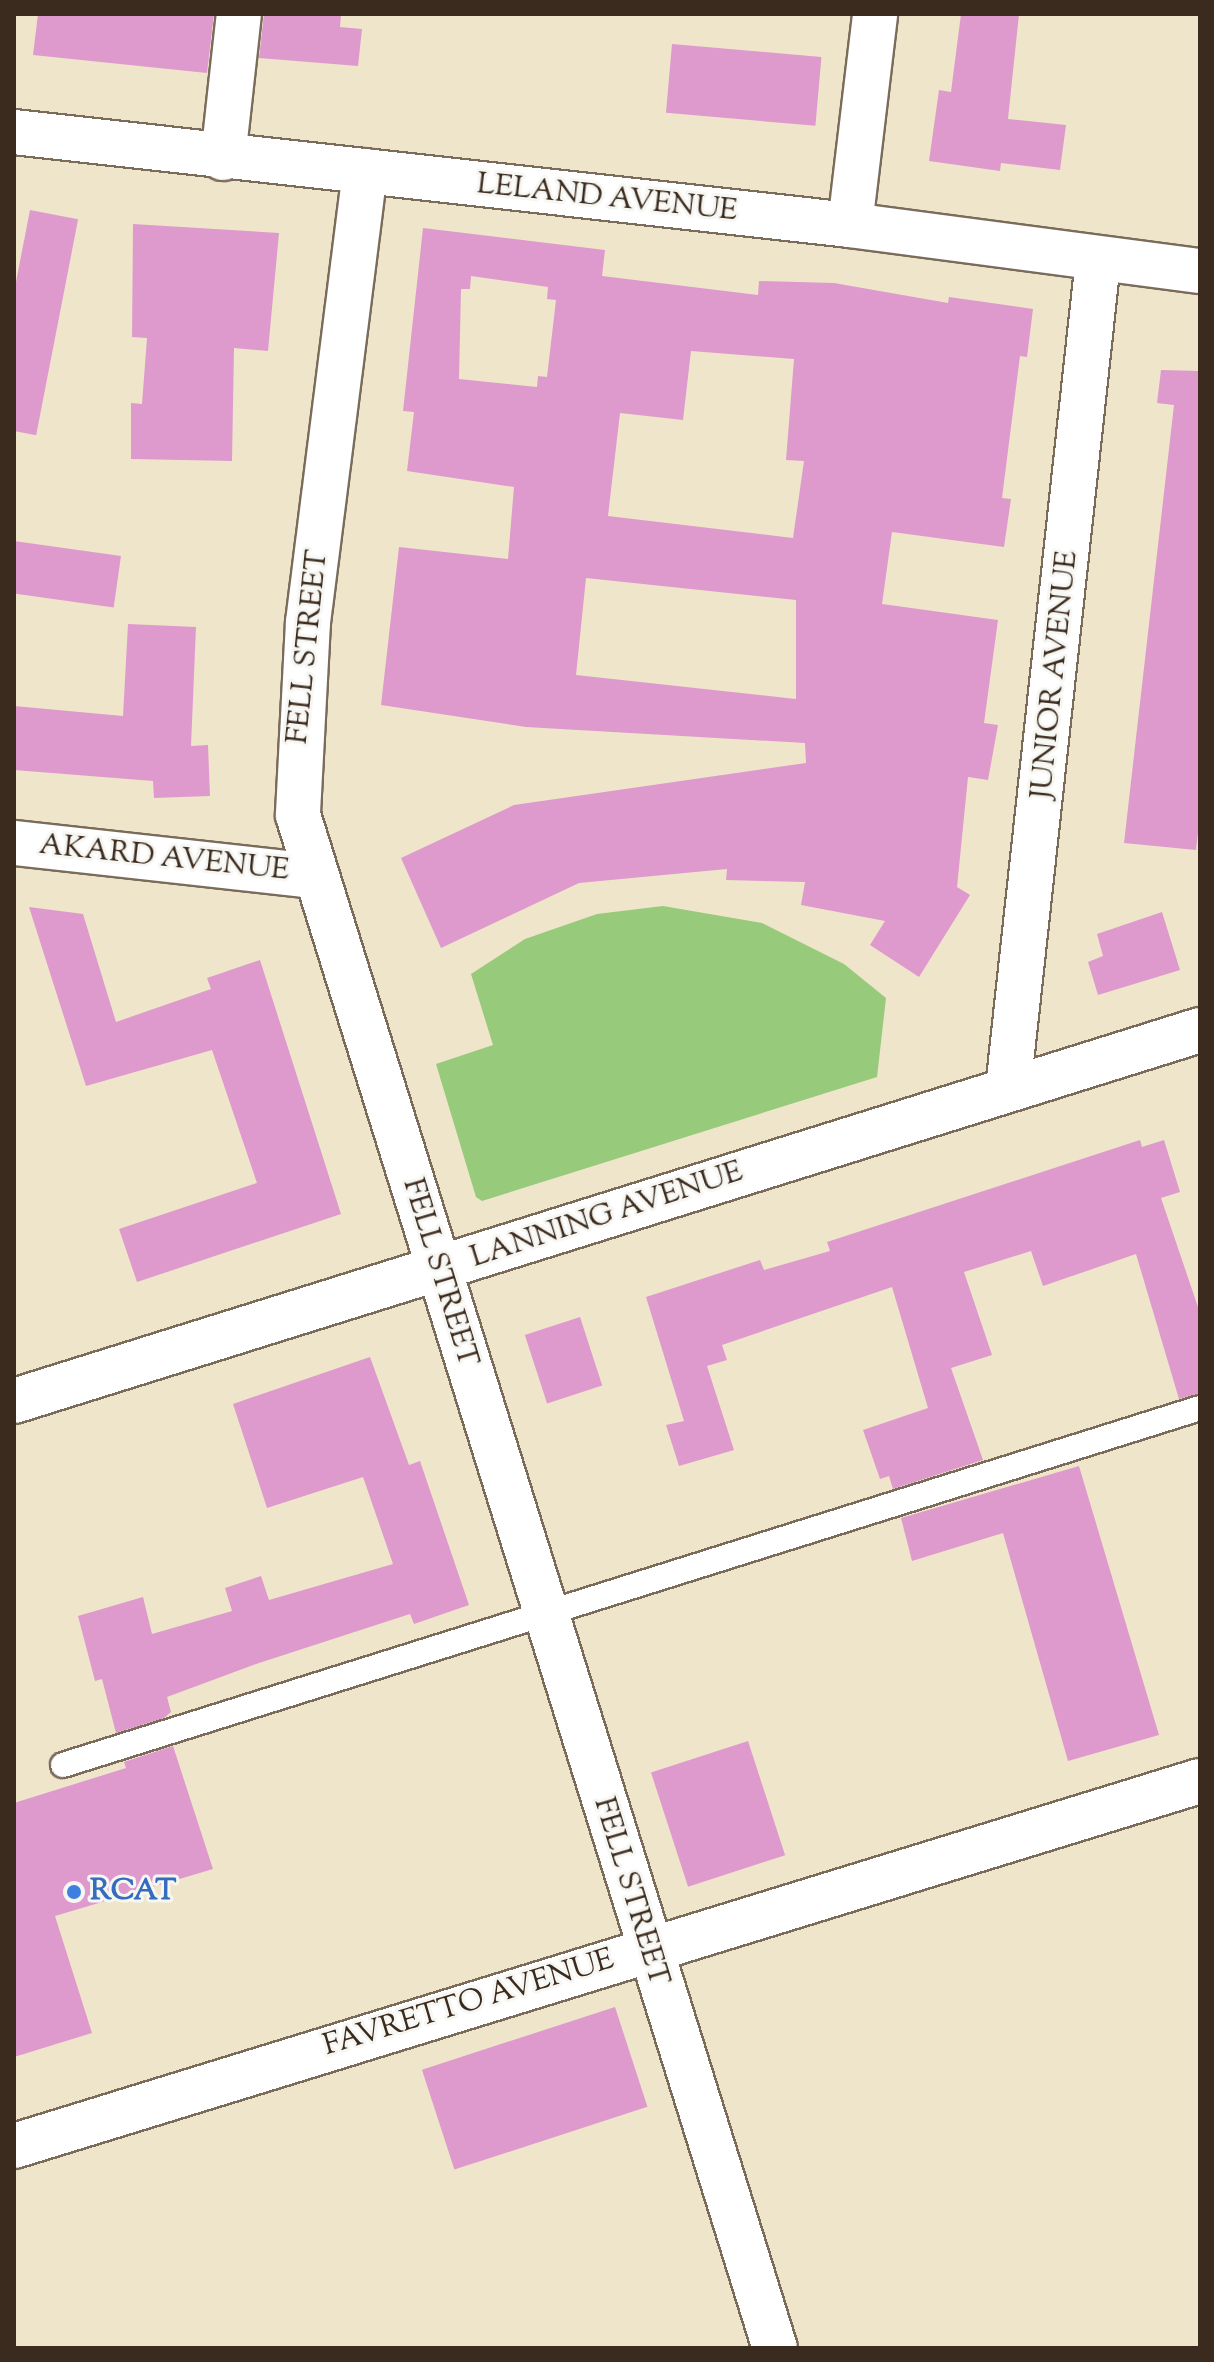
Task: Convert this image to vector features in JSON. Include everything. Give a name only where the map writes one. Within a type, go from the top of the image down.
[{"type":"street","points":[[223,158],[239,14]]},
{"type":"street","points":[[850,225],[875,14]]},
{"type":"street","name":"LELAND AVENUE","points":[[14,132],[223,158],[850,225],[1200,271]]},
{"type":"street","name":"FELL STREET","points":[[365,171],[308,622],[299,738],[298,815],[313,876],[775,2348]]},
{"type":"street","name":"JUNIOR AVENUE","points":[[1008,1089],[1098,260]]},
{"type":"street","name":"AKARD AVENUE","points":[[14,843],[313,876]]},
{"type":"street","name":"LANNING AVENUE","points":[[14,1401],[1200,1030]]},
{"type":"street","name":"FAVRETTO AVENUE","points":[[14,2146],[647,1948],[1200,1781]]},
{"type":"lane","points":[[63,1765],[1200,1408]]},
{"type":"green space","points":[[663,906],[762,923],[844,964],[886,998],[877,1077],[482,1201],[476,1197],[436,1064],[493,1045],[471,974],[525,939],[597,914]]},
{"type":"building","points":[[38,14],[214,14],[207,73],[33,55]]},
{"type":"building","points":[[264,14],[341,14],[340,27],[362,29],[358,66],[259,58]]},
{"type":"building","points":[[961,14],[1019,14],[1008,119],[1066,125],[1060,170],[1001,163],[1000,171],[929,161],[939,90],[951,92]]},
{"type":"building","points":[[672,44],[821,57],[815,126],[666,113]]},
{"type":"building","points":[[30,210],[78,219],[36,435],[14,431],[14,292]]},
{"type":"building","points":[[133,224],[279,233],[268,351],[234,348],[232,461],[131,459],[131,403],[142,404],[147,338],[132,337]]},
{"type":"building","points":[[423,228],[605,250],[602,276],[758,295],[759,281],[834,283],[948,303],[949,297],[1033,309],[1027,357],[1020,356],[1002,498],[1011,499],[1004,547],[892,532],[882,604],[998,620],[984,723],[998,725],[988,780],[968,777],[957,887],[970,895],[919,977],[870,945],[885,921],[801,905],[805,882],[726,880],[727,869],[579,883],[441,948],[401,858],[514,805],[806,763],[805,743],[526,727],[381,705],[399,547],[508,559],[514,487],[407,471],[414,412],[403,411]],"holes":[[[471,276],[548,287],[547,299],[556,300],[547,377],[538,376],[537,387],[459,379],[461,289],[470,289]],[[691,351],[794,359],[786,460],[804,461],[793,538],[608,516],[620,413],[683,420]],[[586,578],[796,600],[796,699],[576,675]]]},
{"type":"building","points":[[1161,370],[1200,371],[1200,815],[1196,850],[1124,843],[1174,405],[1157,403]]},
{"type":"building","points":[[14,541],[121,556],[114,608],[14,594]]},
{"type":"building","points":[[128,624],[196,627],[191,746],[208,745],[210,796],[154,798],[153,781],[14,770],[14,706],[123,716]]},
{"type":"building","points":[[29,907],[83,914],[116,1022],[211,989],[207,978],[260,960],[341,1214],[137,1282],[119,1229],[257,1183],[212,1050],[86,1086]]},
{"type":"building","points":[[1162,912],[1180,970],[1098,995],[1088,962],[1103,956],[1097,934]]},
{"type":"building","points":[[1140,1140],[1142,1147],[1164,1140],[1180,1192],[1161,1198],[1200,1313],[1200,1393],[1179,1399],[1136,1254],[1043,1286],[1031,1251],[964,1272],[992,1355],[951,1368],[983,1460],[893,1489],[889,1476],[880,1479],[863,1430],[928,1408],[892,1287],[722,1345],[727,1360],[707,1366],[734,1450],[679,1466],[666,1425],[684,1421],[646,1297],[760,1260],[764,1270],[830,1251],[827,1242]]},
{"type":"building","points":[[580,1317],[602,1385],[547,1403],[525,1335]]},
{"type":"building","points":[[370,1357],[409,1465],[420,1461],[469,1605],[414,1624],[410,1614],[256,1664],[167,1697],[171,1712],[164,1718],[116,1733],[102,1679],[95,1681],[78,1616],[143,1597],[152,1634],[232,1611],[225,1588],[261,1576],[269,1600],[393,1564],[363,1477],[267,1508],[233,1404]]},
{"type":"building","points":[[1079,1466],[1159,1735],[1068,1761],[1003,1533],[912,1561],[901,1518]]},
{"type":"building","points":[[748,1741],[785,1855],[688,1887],[651,1773]]},
{"type":"building","name":"RCAT","points":[[173,1746],[213,1869],[55,1916],[92,2033],[14,2057],[14,1803],[126,1768],[124,1762]]},
{"type":"building","points":[[615,2007],[647,2107],[454,2170],[422,2070]]},
{"type":"place","name":"RCAT","points":[[74,1892]]}]
